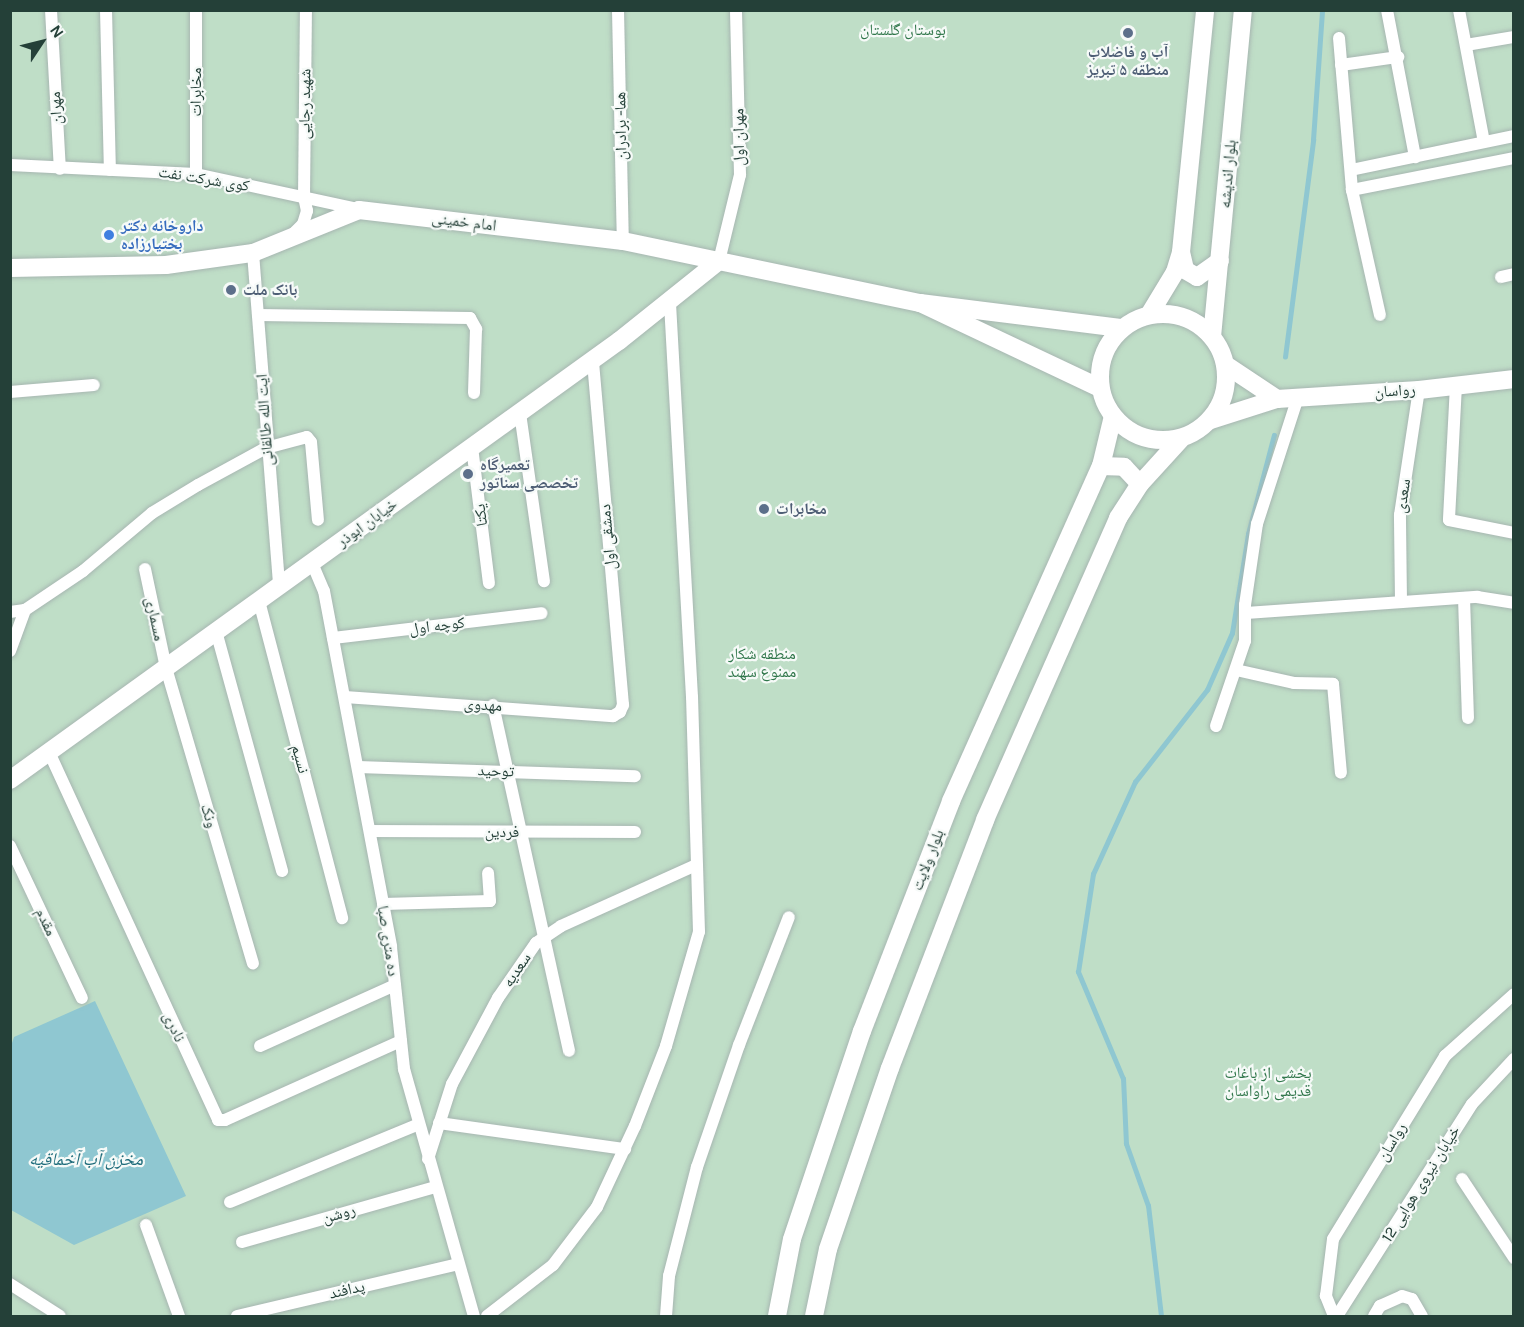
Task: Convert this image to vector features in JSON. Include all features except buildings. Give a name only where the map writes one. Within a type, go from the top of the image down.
[{"type":"main road","points":[[1149,315],[1175,272],[1180,252],[1205,10]]},
{"type":"main road","name":"بلوار اندیشه","points":[[1212,337],[1243,10]]},
{"type":"main road","name":"امام خمینی","points":[[10,268],[166,265],[253,253],[359,210],[623,241],[920,303]]},
{"type":"main road","points":[[1180,252],[1185,270],[1197,277],[1220,261]]},
{"type":"main road","name":"خیابان ابوذر","points":[[10,780],[593,360],[719,261]]},
{"type":"main road","points":[[920,303],[1122,328]]},
{"type":"main road","points":[[920,303],[1100,388]]},
{"type":"main road","points":[[814,1317],[828,1249],[890,1068],[984,820],[1118,518],[1140,484],[1181,439],[1211,420],[1226,385],[1226,365],[1212,337],[1183,317],[1149,315],[1122,328],[1108,345],[1100,366],[1100,388],[1113,416],[1143,438],[1181,439]]},
{"type":"main road","points":[[1226,365],[1276,399]]},
{"type":"main road","name":"رواسان","points":[[1211,420],[1276,399],[1419,390],[1514,379]]},
{"type":"main road","name":"بلوار ولایت","points":[[777,1317],[792,1239],[862,1031],[951,801],[1101,466],[1113,416]]},
{"type":"main road","points":[[1101,466],[1124,467],[1140,484]]},
{"type":"street","name":"مهران","points":[[51,10],[60,169]]},
{"type":"street","points":[[106,10],[110,170]]},
{"type":"street","name":"مخابرات","points":[[196,10],[196,174]]},
{"type":"street","name":"شهید رجایی","points":[[290,237],[306,218],[304,197],[306,10]]},
{"type":"street","name":"هما- برادران","points":[[618,10],[623,241]]},
{"type":"street","name":"مهران اول","points":[[719,261],[740,175],[736,10]]},
{"type":"street","points":[[1387,10],[1398,57],[1415,157]]},
{"type":"street","points":[[1459,10],[1484,142]]},
{"type":"street","points":[[1466,45],[1514,37]]},
{"type":"street","points":[[1339,39],[1352,190],[1380,315]]},
{"type":"street","points":[[1341,65],[1398,57]]},
{"type":"street","points":[[1351,170],[1514,136]]},
{"type":"street","points":[[1352,190],[1514,158]]},
{"type":"street","name":"کوی شرکت نفت","points":[[10,165],[196,174],[359,210]]},
{"type":"street","name":"ایت الله طالقانی","points":[[253,253],[266,448],[279,586]]},
{"type":"street","points":[[487,1317],[553,1265],[597,1207],[624,1149],[666,1046],[699,932],[692,697],[670,301]]},
{"type":"street","points":[[258,315],[470,318],[476,328],[474,393]]},
{"type":"street","name":"دمشقی اول","points":[[593,360],[623,705],[620,712]]},
{"type":"street","points":[[10,392],[94,385]]},
{"type":"street","points":[[1456,385],[1449,520],[1514,533]]},
{"type":"street","name":"سعدی","points":[[1401,602],[1400,515],[1419,390]]},
{"type":"street","points":[[1216,726],[1245,641],[1246,613],[1257,524],[1298,398]]},
{"type":"street","points":[[519,413],[544,581]]},
{"type":"street","points":[[10,612],[25,610],[83,572],[152,513],[266,448],[310,438],[318,520]]},
{"type":"street","name":"یکتا","points":[[472,447],[489,583]]},
{"type":"street","name":"ده متری صبا","points":[[312,562],[324,591],[345,696],[383,904],[401,1041],[417,1125],[474,1317]]},
{"type":"street","name":"مسماری","points":[[145,569],[166,668]]},
{"type":"street","points":[[1246,613],[1464,598],[1514,603]]},
{"type":"street","points":[[1464,598],[1468,718]]},
{"type":"street","name":"نسیم","points":[[259,601],[342,918]]},
{"type":"street","points":[[10,651],[25,610]]},
{"type":"street","name":"کوچه اول","points":[[333,638],[542,613]]},
{"type":"street","points":[[216,631],[282,871]]},
{"type":"street","name":"ونک","points":[[166,668],[253,963]]},
{"type":"street","points":[[1236,670],[1294,683],[1333,684],[1341,773]]},
{"type":"street","name":"مهدوی","points":[[345,696],[494,705],[613,716],[620,712]]},
{"type":"street","points":[[494,705],[569,1051]]},
{"type":"street","name":"نادری","points":[[49,752],[218,1120],[225,1120],[401,1041]]},
{"type":"street","name":"توحید","points":[[358,767],[635,776]]},
{"type":"street","name":"فردین","points":[[370,831],[635,832]]},
{"type":"street","name":"مقدم","points":[[10,846],[82,998]]},
{"type":"street","name":"سعدیه","points":[[428,1160],[452,1084],[498,998],[536,944],[561,926],[696,865]]},
{"type":"street","points":[[383,904],[490,901],[488,873]]},
{"type":"street","points":[[666,1317],[669,1276],[697,1167],[739,1045],[789,917]]},
{"type":"street","points":[[260,1046],[395,985]]},
{"type":"street","name":"رواسان","points":[[1335,1317],[1326,1296],[1333,1239],[1444,1056],[1514,994]]},
{"type":"street","name":"خیابان نیروی هوایی 12","points":[[1335,1317],[1472,1104],[1514,1059]]},
{"type":"street","points":[[439,1123],[624,1149]]},
{"type":"street","points":[[230,1202],[417,1125]]},
{"type":"street","points":[[1462,1179],[1514,1258]]},
{"type":"street","name":"روشن","points":[[242,1242],[435,1187]]},
{"type":"street","points":[[146,1225],[179,1317]]},
{"type":"street","name":"پدافند","points":[[237,1317],[458,1264]]},
{"type":"street","points":[[10,1284],[60,1317]]},
{"type":"street","points":[[1374,1317],[1380,1306],[1402,1296],[1412,1299],[1422,1317]]},
{"type":"green space","name":"منطقه شکار ممنوع سهند","points":[[10,11],[1513,11],[1513,1316],[10,1316]]},
{"type":"water","name":"مخزن آب آخماقیه","points":[[95,1001],[186,1196],[74,1245],[11,1210],[11,1046],[14,1037]]},
{"type":"waterway","points":[[1285,357],[1313,140],[1322,10]]},
{"type":"waterway","points":[[1161,1316],[1148,1206],[1126,1144],[1123,1079],[1078,972],[1093,874],[1135,782],[1207,690],[1232,633],[1248,534],[1274,435]]},
{"type":"place","name":"آب و فاضلاب منطقه ۵ تبریز","points":[[1128,33]]},
{"type":"place","name":"داروخانه دکتر بختیارزاده","points":[[109,235]]},
{"type":"place","name":"بانک ملت","points":[[231,290]]},
{"type":"place","name":"تعمیرگاه تخصصی سناتور","points":[[468,474]]},
{"type":"place","name":"مخابرات","points":[[764,509]]},
{"type":"park label","name":"بوستان گلستان","points":[[903,30]]},
{"type":"park label","name":"بخشی از باغات قدیمی راواسان","points":[[1268,1082]]}]
